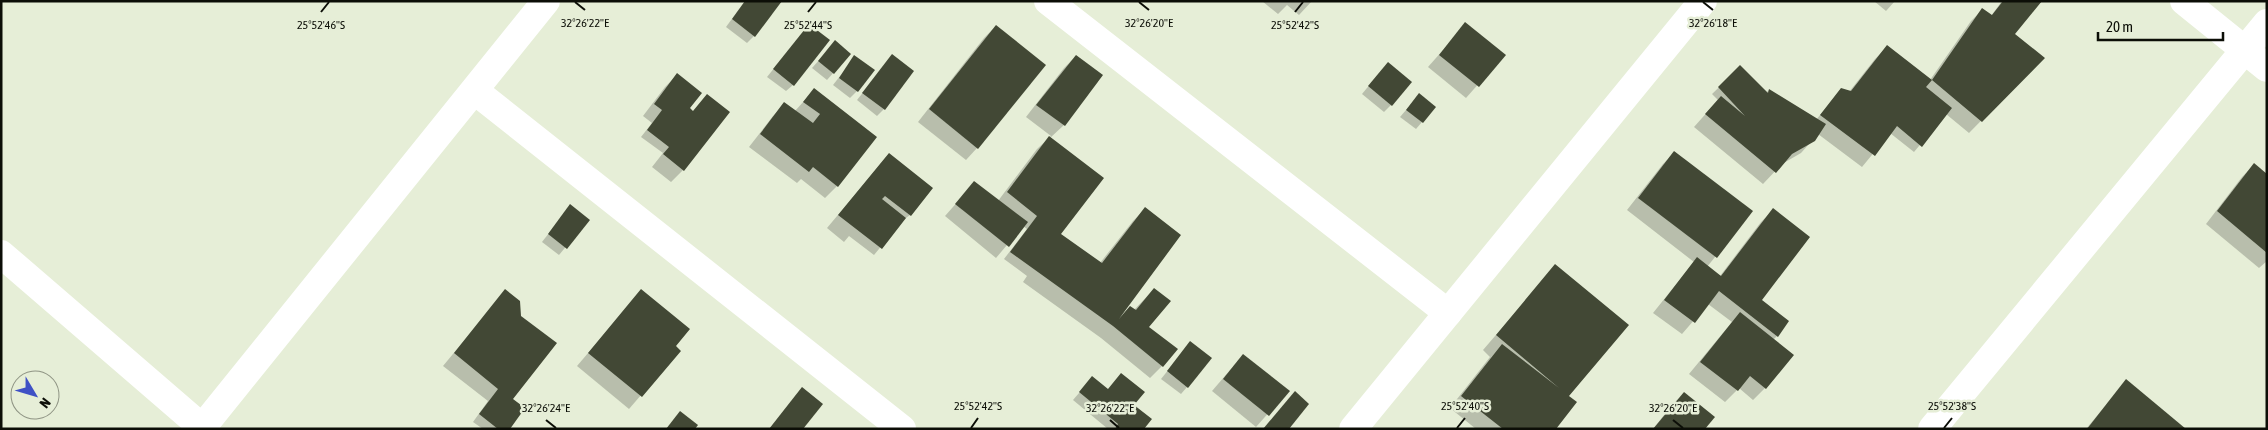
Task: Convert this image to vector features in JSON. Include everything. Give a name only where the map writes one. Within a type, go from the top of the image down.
[{"type":"street","points":[[1,254],[202,428],[475,92],[546,1]]},
{"type":"street","points":[[1048,1],[1448,313]]},
{"type":"street","points":[[1353,429],[1703,1]]},
{"type":"street","points":[[2184,1],[2267,68]]},
{"type":"street","points":[[1932,429],[2267,23]]},
{"type":"street","points":[[475,92],[902,429]]},
{"type":"building","points":[[745,1],[782,1],[755,37],[732,19]]},
{"type":"building","points":[[2003,1],[2042,1],[2015,34],[2045,58],[1982,122],[1932,80],[1982,8],[1992,15]]},
{"type":"building","points":[[1465,22],[1506,55],[1479,87],[1439,55]]},
{"type":"building","points":[[809,24],[830,40],[794,86],[773,69]]},
{"type":"building","points":[[996,25],[1046,65],[978,149],[929,109]]},
{"type":"building","points":[[835,40],[851,54],[834,74],[818,61]]},
{"type":"building","points":[[1887,45],[1932,80],[1926,87],[1952,108],[1922,147],[1897,126],[1875,156],[1820,115],[1841,88],[1851,91]]},
{"type":"building","points":[[892,54],[914,71],[885,110],[862,93]]},
{"type":"building","points":[[854,55],[875,70],[858,92],[839,78]]},
{"type":"building","points":[[1076,55],[1103,75],[1065,126],[1036,105]]},
{"type":"building","points":[[1388,62],[1412,82],[1392,106],[1368,86]]},
{"type":"building","points":[[1740,65],[1768,93],[1769,89],[1826,124],[1815,141],[1792,154],[1776,173],[1705,114],[1721,96],[1745,116],[1718,87]]},
{"type":"building","points":[[677,73],[702,93],[690,108],[693,111],[707,94],[730,112],[684,171],[663,154],[669,147],[647,130],[662,110],[654,104]]},
{"type":"building","points":[[814,88],[877,137],[838,187],[813,167],[809,172],[760,134],[784,102],[813,123],[820,114],[803,102]]},
{"type":"building","points":[[1419,93],[1436,107],[1423,123],[1406,110]]},
{"type":"building","points":[[1049,136],[1104,178],[1061,234],[1102,263],[1145,207],[1181,235],[1119,319],[1130,306],[1136,310],[1154,288],[1171,301],[1149,327],[1178,349],[1163,367],[1113,326],[1010,252],[1037,216],[1007,192]]},
{"type":"building","points":[[1674,151],[1753,211],[1717,258],[1638,198]]},
{"type":"building","points":[[889,153],[933,188],[911,216],[885,196],[882,199],[906,218],[882,249],[838,215]]},
{"type":"building","points":[[2254,163],[2267,174],[2267,253],[2217,211]]},
{"type":"building","points":[[974,181],[1028,222],[1009,247],[955,204]]},
{"type":"building","points":[[570,204],[590,220],[567,249],[548,234]]},
{"type":"building","points":[[1773,208],[1810,237],[1762,300],[1789,321],[1778,337],[1719,291],[1695,323],[1664,300],[1697,257],[1721,276]]},
{"type":"building","points":[[1555,264],[1629,325],[1569,396],[1577,402],[1556,429],[1503,429],[1461,396],[1502,344],[1559,388],[1496,335]]},
{"type":"building","points":[[505,289],[520,301],[521,316],[557,343],[513,399],[525,408],[510,429],[498,429],[479,414],[498,389],[454,353]]},
{"type":"building","points":[[641,289],[690,329],[676,346],[681,351],[642,397],[588,353]]},
{"type":"building","points":[[1740,312],[1794,355],[1766,389],[1750,376],[1738,391],[1700,362]]},
{"type":"building","points":[[1190,341],[1212,358],[1188,388],[1167,371]]},
{"type":"building","points":[[1243,354],[1290,391],[1269,416],[1223,379]]},
{"type":"building","points":[[1121,373],[1145,392],[1134,405],[1152,419],[1144,429],[1115,429],[1118,424],[1079,392],[1092,376],[1108,389]]},
{"type":"building","points":[[2126,379],[2186,429],[2087,429]]},
{"type":"building","points":[[802,387],[823,404],[803,429],[769,429]]},
{"type":"building","points":[[1295,391],[1309,404],[1289,429],[1263,429]]},
{"type":"building","points":[[1684,392],[1715,417],[1705,429],[1653,429]]},
{"type":"building","points":[[680,411],[698,425],[695,429],[666,429]]}]
